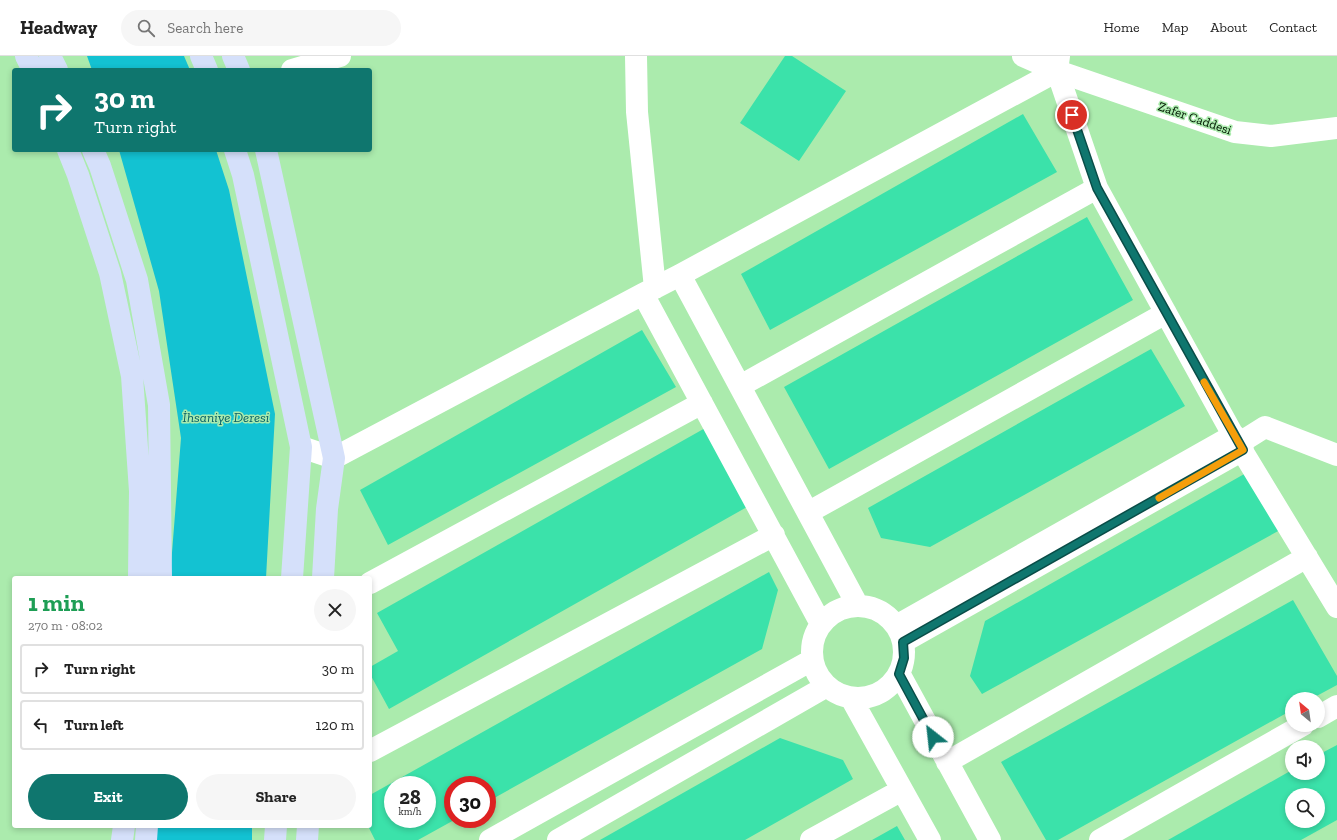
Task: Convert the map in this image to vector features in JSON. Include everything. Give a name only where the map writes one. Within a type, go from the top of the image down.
[{"type":"main road","points":[[26,56],[33,68]]},
{"type":"main road","points":[[50,56],[56,68]]},
{"type":"main road","points":[[201,56],[206,68]]},
{"type":"main road","points":[[234,56],[237,68]]},
{"type":"main road","points":[[69,152],[78,175],[110,273],[132,376],[140,491],[139,576]]},
{"type":"main road","points":[[94,152],[100,166],[137,280],[159,405],[161,576]]},
{"type":"main road","points":[[236,152],[243,174],[301,447],[292,576]]},
{"type":"main road","points":[[266,152],[334,458],[327,509],[323,576]]},
{"type":"main road","points":[[122,840],[124,828]]},
{"type":"main road","points":[[146,840],[147,828]]},
{"type":"main road","points":[[275,840],[276,828]]},
{"type":"main road","points":[[308,828],[308,840]]},
{"type":"street","points":[[299,68],[340,56]]},
{"type":"street","points":[[636,56],[637,112],[649,291],[702,403],[821,624]]},
{"type":"street","name":"Zafer Caddesi","points":[[1023,56],[1058,63],[1235,132],[1271,136],[1337,128]]},
{"type":"street","points":[[301,447],[334,458],[680,275],[1058,63],[1097,188],[1238,443],[1337,607]]},
{"type":"street","points":[[740,386],[1097,188]]},
{"type":"street","points":[[680,275],[809,512],[858,606]]},
{"type":"street","points":[[809,512],[1166,313]]},
{"type":"street","points":[[372,582],[702,403]]},
{"type":"street","points":[[899,634],[1265,427],[1337,455]]},
{"type":"street","points":[[372,750],[774,535]]},
{"type":"street","points":[[947,762],[1307,557]]},
{"type":"street","points":[[858,606],[873,608],[886,615],[899,634],[904,658],[899,674],[886,688],[870,697],[852,698],[838,694],[826,686],[817,674],[812,660],[813,642],[821,624],[831,614],[844,608],[858,606]]},
{"type":"street","points":[[490,840],[812,660]]},
{"type":"street","points":[[899,674],[990,840]]},
{"type":"street","points":[[558,840],[826,686]]},
{"type":"street","points":[[852,698],[930,840]]},
{"type":"street","points":[[1325,713],[1337,706]]},
{"type":"street","points":[[1100,840],[1291,732]]},
{"type":"street","points":[[811,840],[902,790]]},
{"type":"water","points":[[87,56],[184,56],[189,68],[91,68]]},
{"type":"water","name":"İhsaniye Deresi","points":[[120,152],[217,152],[229,190],[275,414],[266,576],[170,576],[181,438],[159,291]]},
{"type":"water","points":[[150,828],[252,828],[252,840],[149,840]]},
{"type":"building","points":[[785,56],[792,56],[846,91],[799,161],[740,123]]},
{"type":"building","points":[[1023,114],[1057,172],[770,330],[741,274]]},
{"type":"building","points":[[1087,217],[1133,300],[829,469],[784,387]]},
{"type":"building","points":[[642,330],[676,387],[388,545],[360,490]]},
{"type":"building","points":[[1151,349],[1185,406],[930,547],[881,538],[868,508]]},
{"type":"building","points":[[707,427],[747,507],[389,709],[372,678],[372,666],[398,651],[377,613]]},
{"type":"building","points":[[1246,473],[1280,530],[982,694],[970,676],[985,621]]},
{"type":"building","points":[[769,572],[778,590],[762,649],[496,797],[496,776],[444,776],[444,826],[418,840],[375,840],[369,828],[372,828],[372,794],[384,787],[384,828],[436,828],[436,776],[404,776]]},
{"type":"building","points":[[1293,600],[1337,676],[1337,685],[1324,692],[1285,692],[1285,714],[1058,840],[1046,840],[1001,762]]},
{"type":"building","points":[[780,738],[843,760],[853,779],[745,840],[600,840]]},
{"type":"building","points":[[1337,745],[1337,820],[1325,827],[1325,788],[1285,788],[1285,828],[1323,828],[1301,840],[1168,840],[1285,774],[1285,780],[1325,780],[1325,751]]},
{"type":"building","points":[[897,826],[905,840],[872,840]]},
{"type":"slow traffic","points":[[1159,498],[1243,450],[1238,444],[1204,382]]},
{"type":"route","points":[[933,737],[899,674],[904,658],[903,642],[1243,450],[1238,444],[1097,188],[1072,115]]}]
